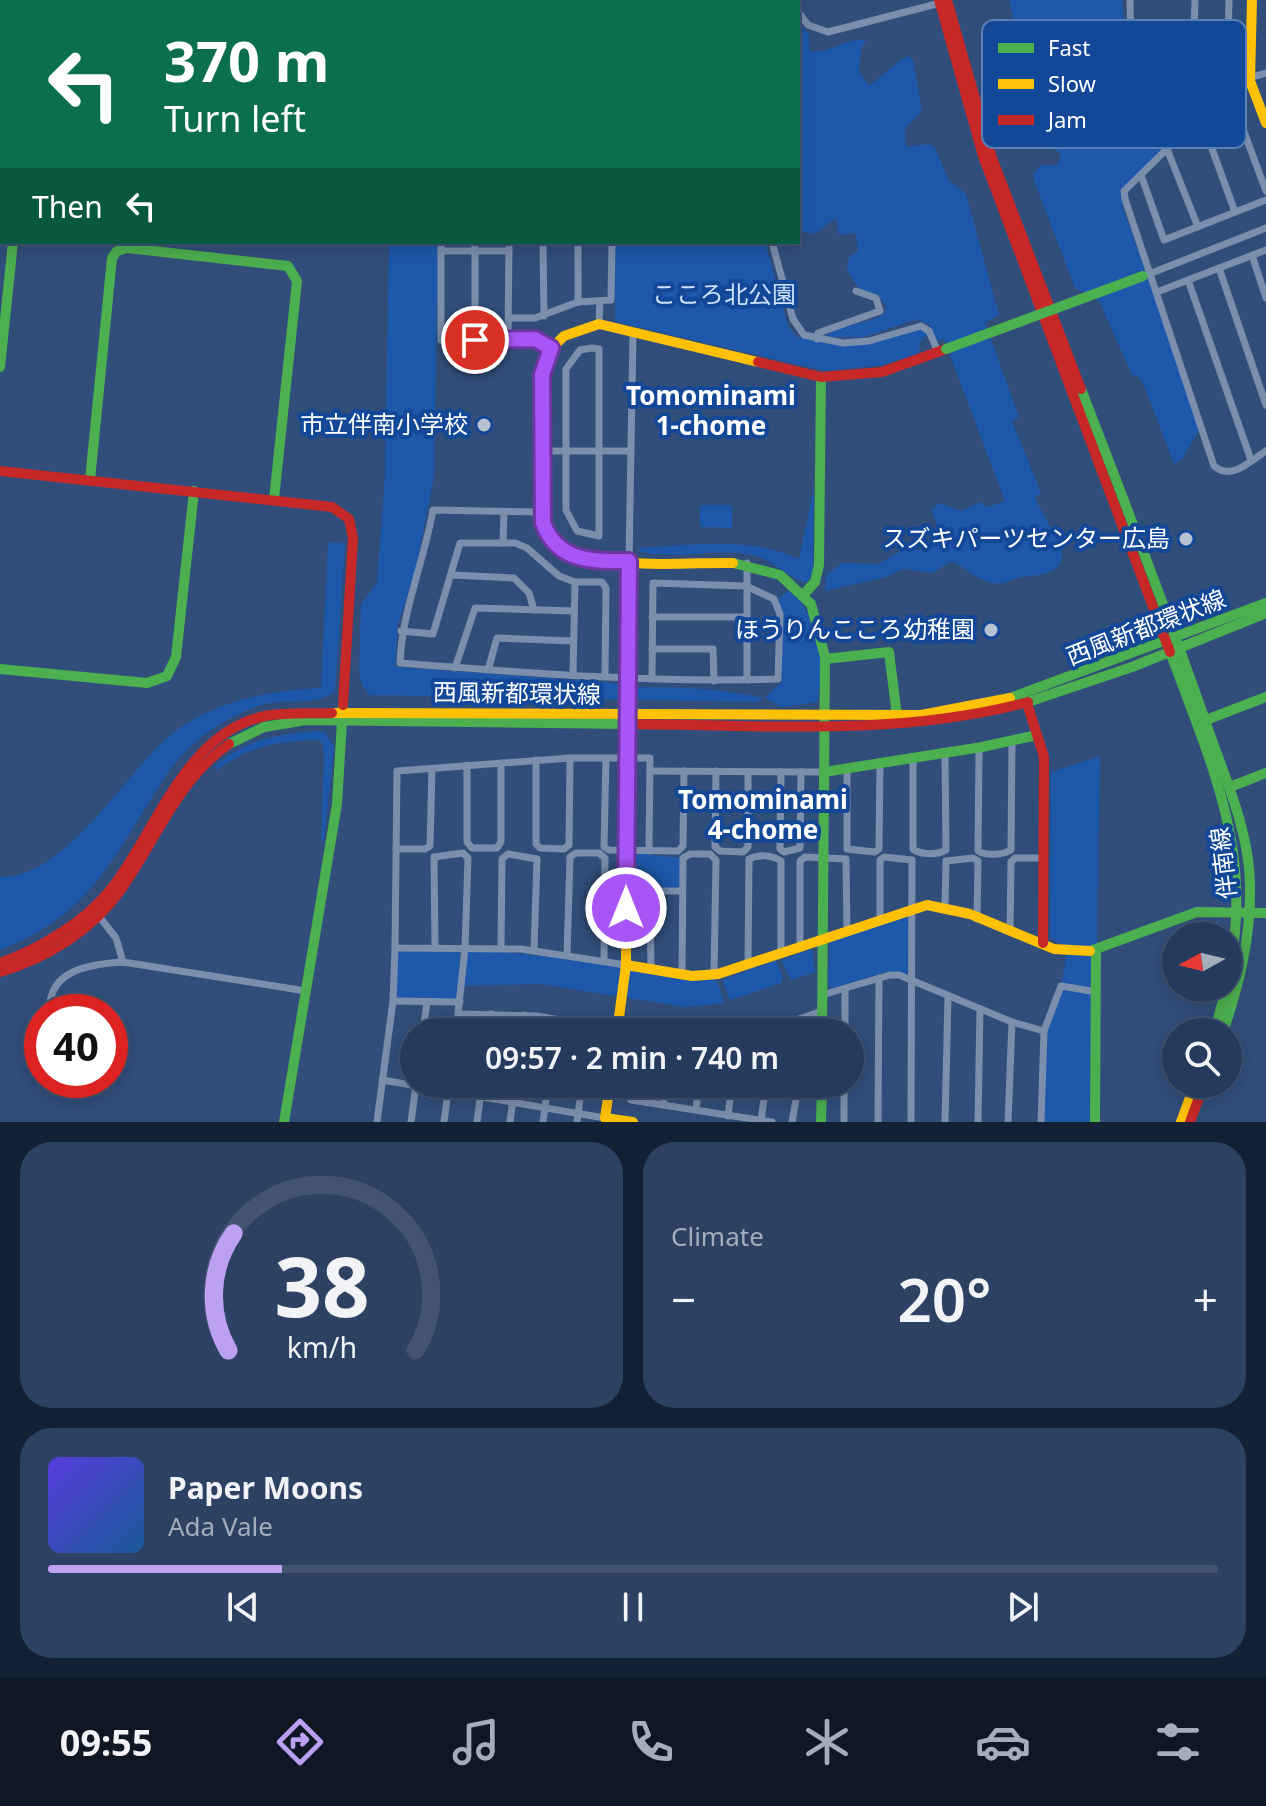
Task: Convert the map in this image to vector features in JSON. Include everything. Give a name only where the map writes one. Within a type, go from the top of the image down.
[{"type":"street","points":[[1130,0],[1130,20]]},
{"type":"street","points":[[1194,20],[1195,0]]},
{"type":"street","points":[[1229,0],[1229,20]]},
{"type":"street","points":[[1252,0],[1250,78],[1266,123]]},
{"type":"street","points":[[800,15],[808,25],[828,32],[942,1],[983,156],[1172,644]]},
{"type":"street","points":[[1246,79],[1266,73]]},
{"type":"street","points":[[1246,137],[1266,191]]},
{"type":"street","points":[[1198,227],[1168,148],[1124,191],[1147,274],[1157,292],[1214,466],[1229,472],[1266,451]]},
{"type":"street","points":[[1212,148],[1235,212]]},
{"type":"street","points":[[1141,175],[1164,240],[1266,200]]},
{"type":"street","points":[[822,1018],[825,659],[819,623],[803,595],[776,573],[747,563],[585,560],[571,556],[549,536],[541,512],[542,375],[551,348],[569,332],[599,324],[821,377],[871,374],[1266,228]]},
{"type":"street","points":[[0,367],[13,244]]},
{"type":"street","points":[[543,244],[544,316]]},
{"type":"street","points":[[578,244],[578,302]]},
{"type":"street","points":[[509,318],[544,316],[578,302],[611,300],[612,244]]},
{"type":"street","points":[[773,244],[797,328],[804,335],[843,343],[869,341],[921,326],[929,331],[942,350]]},
{"type":"street","points":[[475,246],[475,340]]},
{"type":"street","points":[[508,339],[509,246],[441,247],[441,340],[535,339],[551,348]]},
{"type":"street","points":[[90,480],[112,258],[117,251],[127,248],[293,269],[297,281],[274,499]]},
{"type":"street","points":[[1157,292],[1266,250]]},
{"type":"street","points":[[1252,255],[1266,298]]},
{"type":"street","points":[[1219,268],[1266,405]]},
{"type":"street","points":[[1188,280],[1251,460]]},
{"type":"street","points":[[817,339],[818,333],[879,313],[881,305],[876,298],[856,291]]},
{"type":"street","points":[[599,324],[600,301]]},
{"type":"street","points":[[620,1018],[626,965],[633,333]]},
{"type":"street","points":[[592,348],[599,349],[598,450],[599,536],[577,531],[569,522],[565,451],[566,369],[580,350],[592,348]]},
{"type":"street","points":[[803,595],[815,582],[819,571],[821,377]]},
{"type":"street","points":[[542,451],[630,451]]},
{"type":"street","points":[[0,471],[332,507],[343,512],[352,528],[337,804],[284,1122]]},
{"type":"street","points":[[0,669],[147,683],[167,676],[176,657],[194,491]]},
{"type":"street","points":[[541,512],[433,510],[428,541],[401,631],[400,663],[605,676],[629,682],[652,679],[778,679],[780,614],[774,599],[746,586],[653,583],[652,679]]},
{"type":"street","points":[[503,543],[504,512]]},
{"type":"street","points":[[401,631],[433,634],[460,543],[503,543],[527,548],[546,568],[575,582],[602,582],[606,588],[605,676]]},
{"type":"street","points":[[747,563],[747,680]]},
{"type":"street","points":[[452,575],[514,578],[529,593],[534,610]]},
{"type":"street","points":[[573,675],[575,582]]},
{"type":"street","name":"西風新都環状線","points":[[0,963],[29,953],[92,909],[111,889],[190,766],[225,735],[264,716],[926,723],[974,717],[1027,703],[1266,603]]},
{"type":"street","points":[[455,668],[475,608],[574,611]]},
{"type":"street","name":"西風新都環状線","points":[[825,721],[971,708],[1023,696],[1266,613]]},
{"type":"street","points":[[652,617],[746,617]]},
{"type":"street","points":[[488,670],[497,638],[573,641]]},
{"type":"street","name":"伴南線","points":[[1172,644],[1206,720],[1230,787],[1247,857],[1241,980],[1228,1018]]},
{"type":"street","name":"伴南線","points":[[1172,644],[1222,790],[1236,848],[1244,910],[1233,968],[1218,1018]]},
{"type":"street","points":[[652,649],[713,649],[714,681]]},
{"type":"street","points":[[825,659],[886,649],[897,716]]},
{"type":"street","points":[[1206,720],[1266,697]]},
{"type":"street","points":[[1027,703],[1044,757],[1043,943]]},
{"type":"street","name":"西風新都環状線","points":[[0,972],[60,945],[118,895],[195,774],[225,745],[265,726],[343,716]]},
{"type":"street","points":[[650,771],[847,773],[880,763],[979,751],[1037,735]]},
{"type":"street","points":[[979,751],[978,851],[984,854],[1006,853],[1011,850],[1012,743]]},
{"type":"street","points":[[377,1122],[393,1001],[397,771],[606,758],[627,753],[650,758],[649,851]]},
{"type":"street","points":[[913,758],[913,849],[917,853],[941,853],[946,850],[945,755]]},
{"type":"street","points":[[536,760],[536,844],[540,848],[564,849],[569,845],[570,758]]},
{"type":"street","points":[[606,758],[604,847],[678,851],[683,846],[684,771]]},
{"type":"street","points":[[467,765],[467,842],[472,848],[497,848],[501,842],[501,763]]},
{"type":"street","points":[[847,773],[847,849],[875,852],[879,849],[880,763]]},
{"type":"street","points":[[396,849],[425,849],[430,846],[432,769]]},
{"type":"street","points":[[716,771],[715,847],[720,851],[743,852],[748,847],[748,772]]},
{"type":"street","points":[[781,772],[780,849],[784,852],[800,848],[801,772]]},
{"type":"street","points":[[1230,787],[1266,773]]},
{"type":"street","points":[[435,948],[434,857],[463,853],[468,858],[465,948],[458,1018]]},
{"type":"street","points":[[567,955],[570,857],[576,853],[599,853],[605,858],[604,961]]},
{"type":"street","points":[[501,948],[502,859],[508,854],[531,855],[537,859],[534,950]]},
{"type":"street","points":[[682,975],[683,858],[690,854],[710,854],[716,860],[714,974]]},
{"type":"street","points":[[748,964],[749,859],[755,856],[774,856],[781,861],[781,953]]},
{"type":"street","points":[[800,946],[800,861],[805,857],[841,856],[846,860],[847,930]]},
{"type":"street","points":[[880,919],[880,860],[884,857],[912,860],[911,1122]]},
{"type":"street","points":[[945,907],[946,861],[973,858],[978,861],[977,919]]},
{"type":"street","points":[[1010,931],[1011,862],[1015,858],[1043,858]]},
{"type":"street","points":[[651,969],[650,891],[682,891]]},
{"type":"street","points":[[395,948],[534,950],[682,975],[714,974],[912,908],[945,907],[1073,952],[1096,950],[1176,915],[1244,910],[1266,913]]},
{"type":"street","points":[[98,915],[116,938],[123,962]]},
{"type":"street","points":[[1095,1122],[1096,950]]},
{"type":"street","points":[[52,994],[68,974],[84,967],[123,962],[306,991]]},
{"type":"street","points":[[822,995],[890,975],[911,979],[948,997],[1044,1031]]},
{"type":"street","points":[[878,1122],[879,978]]},
{"type":"street","points":[[1041,1122],[1044,1031],[1061,986],[1097,992]]},
{"type":"street","points":[[845,989],[845,1018]]},
{"type":"street","points":[[945,1122],[948,997]]},
{"type":"street","points":[[393,1001],[460,1002]]},
{"type":"street","points":[[425,1018],[427,1002]]},
{"type":"street","points":[[978,1122],[980,1009]]},
{"type":"street","points":[[803,1018],[822,1011]]},
{"type":"street","points":[[459,1014],[544,1018]]},
{"type":"street","points":[[491,1014],[491,1018]]},
{"type":"street","points":[[1008,1122],[1012,1022]]},
{"type":"street","points":[[382,1080],[400,1083]]},
{"type":"street","points":[[411,1122],[414,1098]]},
{"type":"street","points":[[444,1122],[448,1098]]},
{"type":"street","points":[[477,1122],[480,1098]]},
{"type":"street","points":[[487,1098],[633,1122]]},
{"type":"street","points":[[510,1122],[513,1098]]},
{"type":"street","points":[[543,1122],[546,1098]]},
{"type":"street","points":[[577,1122],[580,1098]]},
{"type":"street","points":[[605,1118],[608,1098]]},
{"type":"street","points":[[631,1098],[772,1122]]},
{"type":"street","points":[[663,1105],[664,1098]]},
{"type":"street","points":[[696,1110],[697,1098]]},
{"type":"street","points":[[728,1116],[730,1098]]},
{"type":"street","points":[[761,1121],[764,1098]]},
{"type":"street","points":[[792,1122],[796,1098]]},
{"type":"street","points":[[821,1122],[822,1098]]},
{"type":"street","points":[[844,1098],[844,1122]]},
{"type":"street","points":[[1181,1122],[1190,1098]]},
{"type":"street","points":[[1190,1122],[1199,1098]]},
{"type":"green space","points":[[1009,0],[1122,0],[1123,20],[1014,20]]},
{"type":"green space","points":[[800,26],[809,33],[810,51],[866,40],[861,49],[859,72],[869,86],[902,59],[909,56],[913,60],[922,111],[905,128],[906,147],[928,144],[935,148],[949,181],[966,194],[999,315],[985,323],[1019,417],[1012,421],[1041,493],[1035,497],[1061,547],[1061,561],[1052,571],[994,583],[979,578],[952,561],[932,573],[902,569],[887,577],[825,591],[826,575],[842,563],[878,564],[901,551],[925,550],[938,545],[940,533],[931,509],[940,503],[961,511],[980,502],[988,507],[1005,501],[944,339],[937,341],[930,325],[917,319],[864,337],[826,337],[837,329],[877,318],[884,314],[886,306],[878,294],[861,292],[847,270],[849,257],[858,251],[856,233],[839,235],[836,218],[814,234],[800,231]]},
{"type":"green space","points":[[1052,148],[1163,148],[1150,167],[1127,188],[1123,208],[1201,427],[1182,459],[1174,464],[1145,388],[1139,377],[1132,375],[1099,301],[1075,288],[1035,183],[1033,174],[1041,165],[1058,165],[1061,153]]},
{"type":"green space","points":[[389,244],[438,244],[434,477],[416,569],[398,624],[395,667],[617,683],[623,687],[710,690],[764,698],[782,682],[782,612],[777,601],[788,590],[799,599],[807,612],[818,641],[821,673],[817,702],[782,707],[765,698],[755,702],[369,695],[359,672],[361,604],[377,583],[385,475]]},
{"type":"green space","name":"こころ北公園","points":[[615,244],[766,244],[788,326],[797,337],[843,345],[920,328],[928,334],[920,342],[919,353],[882,365],[826,371],[615,322]]},
{"type":"green space","points":[[814,487],[813,571],[807,582],[752,555],[724,552],[666,555],[639,551],[639,548],[680,545],[741,545],[760,547],[799,559]]},
{"type":"green space","points":[[700,505],[732,505],[732,528],[700,527]]},
{"type":"green space","points":[[328,542],[345,543],[335,691],[320,699],[255,707],[207,733],[171,768],[115,856],[86,894],[49,925],[0,950],[0,877],[24,873],[47,862],[69,844],[166,739],[201,715],[240,700],[321,688]]},
{"type":"green space","points":[[325,732],[334,747],[324,841],[321,840],[324,758],[323,744],[318,740],[264,746],[241,755],[217,770],[214,767],[237,751],[261,740]]},
{"type":"green space","points":[[1100,756],[1097,944],[1072,947],[1050,937],[1051,772]]},
{"type":"green space","points":[[635,853],[680,858],[680,885],[677,888],[634,887]]},
{"type":"green space","points":[[904,916],[909,919],[909,971],[905,974],[885,972],[832,989],[828,986],[830,942]]},
{"type":"green space","points":[[465,948],[714,974],[725,1003],[685,1007],[540,984],[461,986]]},
{"type":"green space","points":[[812,949],[815,972],[791,980],[781,960]]},
{"type":"green space","points":[[401,950],[457,950],[460,954],[458,996],[455,1000],[401,1000],[397,996],[397,953]]},
{"type":"green space","points":[[1096,950],[1095,1122],[1042,1122],[1044,1031],[1061,986],[1067,952]]},
{"type":"green space","points":[[776,960],[783,978],[781,983],[730,1000],[722,980]]},
{"type":"traffic: fast","points":[[0,367],[13,244]]},
{"type":"traffic: fast","points":[[90,480],[112,258],[117,251],[127,248],[288,266],[297,281],[274,499]]},
{"type":"traffic: fast","points":[[946,349],[1143,276]]},
{"type":"traffic: fast","points":[[803,595],[815,582],[819,565],[821,377]]},
{"type":"traffic: fast","points":[[1081,389],[1177,641],[1245,843],[1249,863],[1249,922],[1239,977],[1227,1018]]},
{"type":"traffic: fast","points":[[0,669],[147,683],[167,676],[176,657],[194,491]]},
{"type":"traffic: fast","points":[[733,563],[780,575],[811,604],[825,657],[822,1018]]},
{"type":"traffic: fast","points":[[1010,698],[1266,603]]},
{"type":"traffic: fast","points":[[1028,702],[1132,667],[1266,613]]},
{"type":"traffic: fast","points":[[825,659],[889,652],[897,716]]},
{"type":"traffic: fast","points":[[1170,652],[1207,750],[1231,838],[1236,881],[1235,927],[1228,977],[1218,1018]]},
{"type":"traffic: fast","points":[[627,750],[629,685]]},
{"type":"traffic: fast","points":[[1206,720],[1266,697]]},
{"type":"traffic: fast","points":[[284,1122],[337,804],[343,705]]},
{"type":"traffic: fast","points":[[229,744],[264,727],[306,720],[626,724]]},
{"type":"traffic: fast","points":[[824,772],[982,747],[1037,735]]},
{"type":"traffic: fast","points":[[1230,787],[1266,773]]},
{"type":"traffic: fast","points":[[1090,951],[1197,912],[1266,913]]},
{"type":"traffic: fast","points":[[1095,1122],[1096,950]]},
{"type":"traffic: fast","points":[[821,1122],[822,1098]]},
{"type":"traffic: slow","points":[[1252,0],[1250,81],[1266,123]]},
{"type":"traffic: slow","points":[[733,563],[622,562],[593,557],[568,548],[550,534],[541,512],[540,495],[544,364],[552,348],[564,336],[599,324],[758,362]]},
{"type":"traffic: slow","points":[[332,713],[921,715],[1010,698]]},
{"type":"traffic: slow","points":[[619,1018],[626,965],[627,750]]},
{"type":"traffic: slow","points":[[626,965],[692,976],[718,974],[927,905],[970,914],[1054,949],[1090,951]]},
{"type":"traffic: slow","points":[[608,1098],[605,1118],[633,1122]]},
{"type":"traffic: slow","points":[[1181,1122],[1190,1098]]},
{"type":"traffic: jam","points":[[939,0],[983,156],[1170,652]]},
{"type":"traffic: jam","points":[[947,0],[982,123]]},
{"type":"traffic: jam","points":[[989,148],[1081,389]]},
{"type":"traffic: jam","points":[[758,362],[821,377],[882,372],[946,349]]},
{"type":"traffic: jam","points":[[0,471],[332,507],[349,519],[353,538],[343,705]]},
{"type":"traffic: jam","points":[[629,561],[629,685]]},
{"type":"traffic: jam","points":[[626,724],[879,725],[979,713],[1028,702]]},
{"type":"traffic: jam","points":[[1027,703],[1044,757],[1043,943]]},
{"type":"traffic: jam","points":[[0,963],[60,934],[100,901],[127,866],[174,788],[213,742],[237,726],[265,716],[332,713]]},
{"type":"traffic: jam","points":[[0,972],[51,951],[96,919],[133,872],[181,793],[195,775],[229,744]]},
{"type":"traffic: jam","points":[[1190,1122],[1199,1098]]},
{"type":"place","name":"市立伴南小学校","points":[[484,425]]},
{"type":"place","name":"スズキパーツセンター広島","points":[[1186,539]]},
{"type":"place","name":"ほうりんこころ幼稚園","points":[[991,630]]},
{"type":"district","name":"Tomominami 1-chome","points":[[711,411]]},
{"type":"district","name":"Tomominami 4-chome","points":[[763,815]]},
{"type":"route","points":[[475,340],[535,339],[551,348],[542,375],[543,523],[559,548],[571,556],[585,560],[629,561],[626,908]]}]
